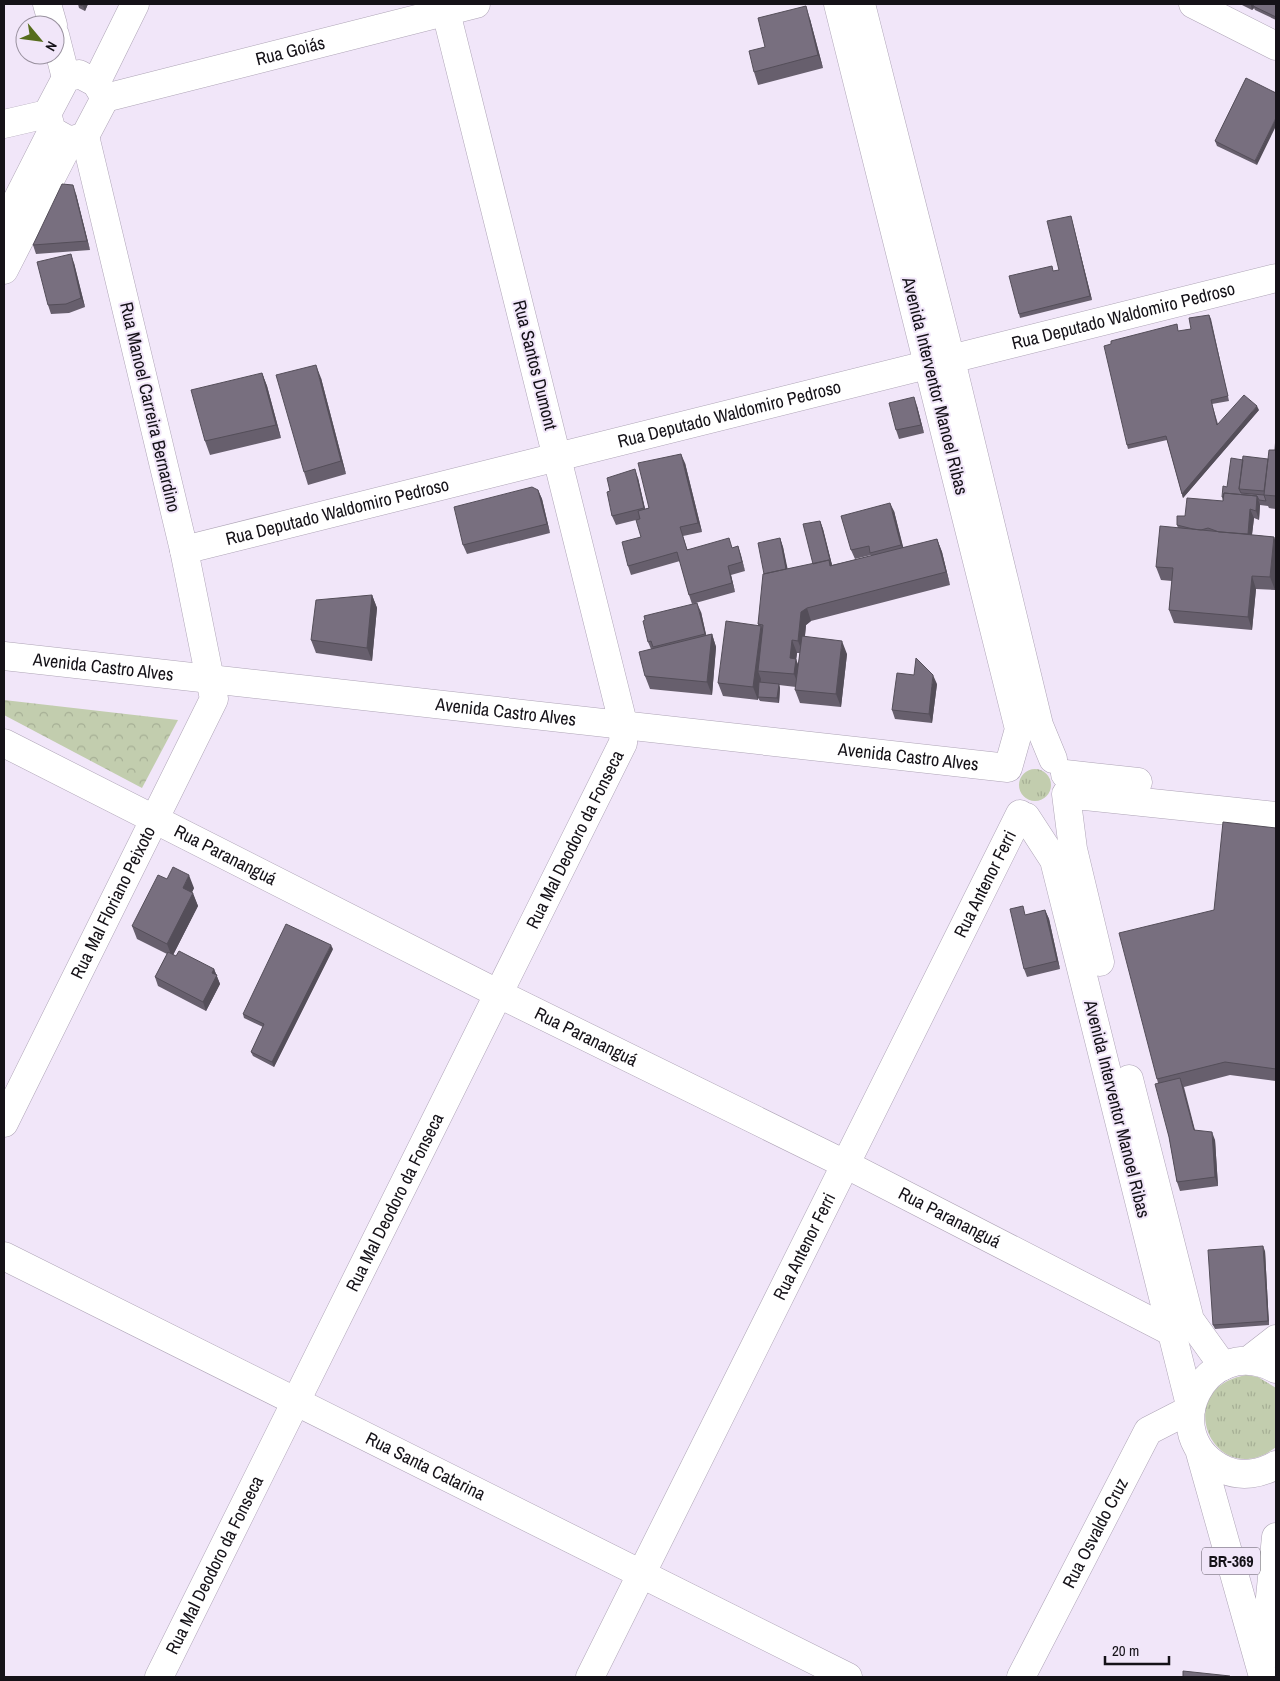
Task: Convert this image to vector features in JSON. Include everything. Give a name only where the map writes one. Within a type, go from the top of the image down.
[{"type":"street","points":[[4,226],[63,130],[87,83],[115,4]]},
{"type":"street","points":[[4,270],[63,130],[87,83],[135,4]]},
{"type":"street","name":"Rua Goiás","points":[[87,83],[445,7],[476,4]]},
{"type":"street","name":"Avenida Interventor Manoel Ribas","points":[[838,4],[941,363],[1039,725],[1062,776],[1100,1002],[1170,1331],[1191,1409]]},
{"type":"street","name":"Avenida Interventor Manoel Ribas","points":[[861,4],[1020,729],[1005,776]]},
{"type":"street","points":[[1193,4],[1276,46]]},
{"type":"street","name":"Rua Santos Dumont","points":[[445,7],[558,457],[624,735]]},
{"type":"street","points":[[65,49],[87,83]]},
{"type":"street","points":[[4,124],[63,130]]},
{"type":"street","name":"Rua Manoel Carreira Bernardino","points":[[63,130],[184,550],[212,689]]},
{"type":"street","name":"Rua Deputado Waldomiro Pedroso","points":[[184,550],[941,363],[1276,278]]},
{"type":"street","name":"Avenida Castro Alves","points":[[4,656],[212,689]]},
{"type":"street","name":"Avenida Castro Alves","points":[[4,673],[212,689],[1005,776]]},
{"type":"street","name":"Rua Mal Floriano Peixoto","points":[[4,1123],[155,820],[212,689]]},
{"type":"street","name":"Rua Mal Deodoro da Fonseca","points":[[159,1677],[499,994],[624,735]]},
{"type":"street","name":"Rua Parananguá","points":[[4,743],[499,994],[847,1164],[1170,1331]]},
{"type":"street","points":[[1062,776],[1060,805],[1051,813],[1039,818],[1023,816],[1006,802],[1005,776],[1016,758],[1029,754],[1042,754],[1062,776],[1276,816]]},
{"type":"street","points":[[1062,776],[1276,797]]},
{"type":"street","name":"Avenida Interventor Manoel Ribas","points":[[1023,816],[1054,860],[1100,1002],[1190,1320],[1236,1363]]},
{"type":"street","name":"Rua Antenor Ferri","points":[[590,1677],[1023,816]]},
{"type":"street","name":"Rua Santa Catarina","points":[[4,1256],[848,1677]]},
{"type":"street","name":"BR-369","points":[[1262,1675],[1199,1449],[1191,1430],[1191,1409],[1198,1388],[1205,1379],[1276,1339]]},
{"type":"street","points":[[1236,1363],[1267,1364],[1276,1369]]},
{"type":"street","name":"Rua Osvaldo Cruz","points":[[1021,1677],[1148,1431],[1191,1409]]},
{"type":"street","name":"BR-369","points":[[1199,1449],[1217,1466],[1239,1474],[1263,1472],[1276,1466]]},
{"type":"street","name":"BR-369","points":[[1262,1675],[1276,1537]]},
{"type":"green space","points":[[4,700],[178,720],[142,788],[4,715]]},
{"type":"green space","points":[[1035,769],[1041,770],[1046,774],[1050,779],[1050,791],[1046,796],[1041,800],[1035,801],[1029,800],[1024,796],[1020,791],[1019,785],[1020,779],[1024,774],[1029,770]]},
{"type":"green space","points":[[1246,1375],[1258,1377],[1276,1388],[1276,1447],[1254,1458],[1235,1458],[1219,1449],[1209,1434],[1205,1416],[1209,1399],[1222,1384]]},
{"type":"building","points":[[1254,4],[1276,4],[1276,17],[1253,6]]},
{"type":"building","points":[[806,6],[818,55],[754,72],[749,51],[765,47],[758,18]]},
{"type":"building","points":[[1246,78],[1276,93],[1276,118],[1255,161],[1215,141]]},
{"type":"building","points":[[62,184],[73,185],[87,241],[33,245]]},
{"type":"building","points":[[1071,216],[1090,296],[1019,314],[1009,276],[1052,266],[1053,271],[1059,270],[1047,221]]},
{"type":"building","points":[[71,254],[81,298],[66,304],[48,305],[37,262]]},
{"type":"building","points":[[1209,315],[1228,396],[1211,400],[1217,425],[1244,395],[1257,406],[1182,494],[1166,436],[1127,445],[1104,346],[1111,344],[1111,341],[1177,324],[1178,331],[1191,329],[1189,318]]},
{"type":"building","points":[[316,365],[341,461],[304,472],[276,375]]},
{"type":"building","points":[[262,373],[276,425],[205,441],[191,390]]},
{"type":"building","points":[[914,397],[921,425],[896,430],[889,403]]},
{"type":"building","points":[[1276,436],[1276,496],[1264,495],[1269,450],[1275,450]]},
{"type":"building","points":[[681,454],[698,523],[680,527],[687,550],[729,538],[732,548],[738,546],[742,562],[728,566],[732,583],[689,595],[677,552],[628,566],[622,542],[641,537],[636,520],[640,519],[638,511],[649,508],[638,463]]},
{"type":"building","points":[[1243,456],[1268,459],[1264,491],[1239,489]]},
{"type":"building","points":[[1231,458],[1243,460],[1239,489],[1241,493],[1264,495],[1266,501],[1259,500],[1257,496],[1224,493],[1222,497],[1223,486],[1227,487]]},
{"type":"building","points":[[635,469],[644,508],[612,516],[607,492],[610,491],[607,478]]},
{"type":"building","points":[[532,487],[538,490],[547,524],[463,545],[454,507]]},
{"type":"building","points":[[1224,493],[1257,496],[1256,511],[1250,509],[1248,534],[1219,532],[1208,528],[1201,530],[1193,529],[1177,525],[1177,516],[1185,516],[1187,498],[1223,501]]},
{"type":"building","points":[[890,503],[901,545],[870,553],[869,546],[851,550],[841,516]]},
{"type":"building","points":[[820,521],[831,564],[829,560],[813,564],[803,524]]},
{"type":"building","points":[[1160,526],[1274,537],[1270,577],[1252,576],[1248,617],[1169,610],[1173,568],[1156,567]]},
{"type":"building","points":[[780,538],[786,569],[764,574],[758,543]]},
{"type":"building","points":[[937,539],[946,572],[807,608],[801,612],[798,641],[792,640],[790,658],[796,659],[794,674],[758,671],[763,625],[758,624],[763,574],[829,560],[830,566]]},
{"type":"building","points":[[372,595],[367,648],[311,640],[316,600]]},
{"type":"building","points":[[697,603],[705,634],[653,647],[651,641],[648,642],[643,621],[645,620],[644,616]]},
{"type":"building","points":[[726,621],[761,626],[753,687],[718,683]]},
{"type":"building","points":[[712,634],[707,682],[645,676],[639,652]]},
{"type":"building","points":[[802,636],[842,641],[836,694],[795,690]]},
{"type":"building","points":[[916,658],[933,675],[929,714],[892,710],[897,673],[914,675]]},
{"type":"building","points":[[759,682],[779,684],[777,698],[758,697]]},
{"type":"building","points":[[1223,822],[1276,828],[1276,1069],[1225,1062],[1157,1079],[1119,933],[1214,910]]},
{"type":"building","points":[[173,867],[189,875],[183,888],[193,893],[167,944],[132,926],[158,875],[167,879]]},
{"type":"building","points":[[1023,906],[1025,915],[1045,910],[1057,961],[1024,969],[1010,909]]},
{"type":"building","points":[[286,924],[331,945],[272,1062],[251,1052],[264,1024],[243,1014]]},
{"type":"building","points":[[179,951],[214,969],[212,973],[217,975],[203,1002],[155,977],[168,952],[176,956]]},
{"type":"building","points":[[1180,1078],[1194,1130],[1212,1132],[1215,1177],[1177,1182],[1169,1137],[1155,1084]]},
{"type":"building","points":[[1263,1246],[1268,1321],[1213,1325],[1208,1250]]},
{"type":"building","points":[[1183,1671],[1230,1676],[1183,1677]]}]
